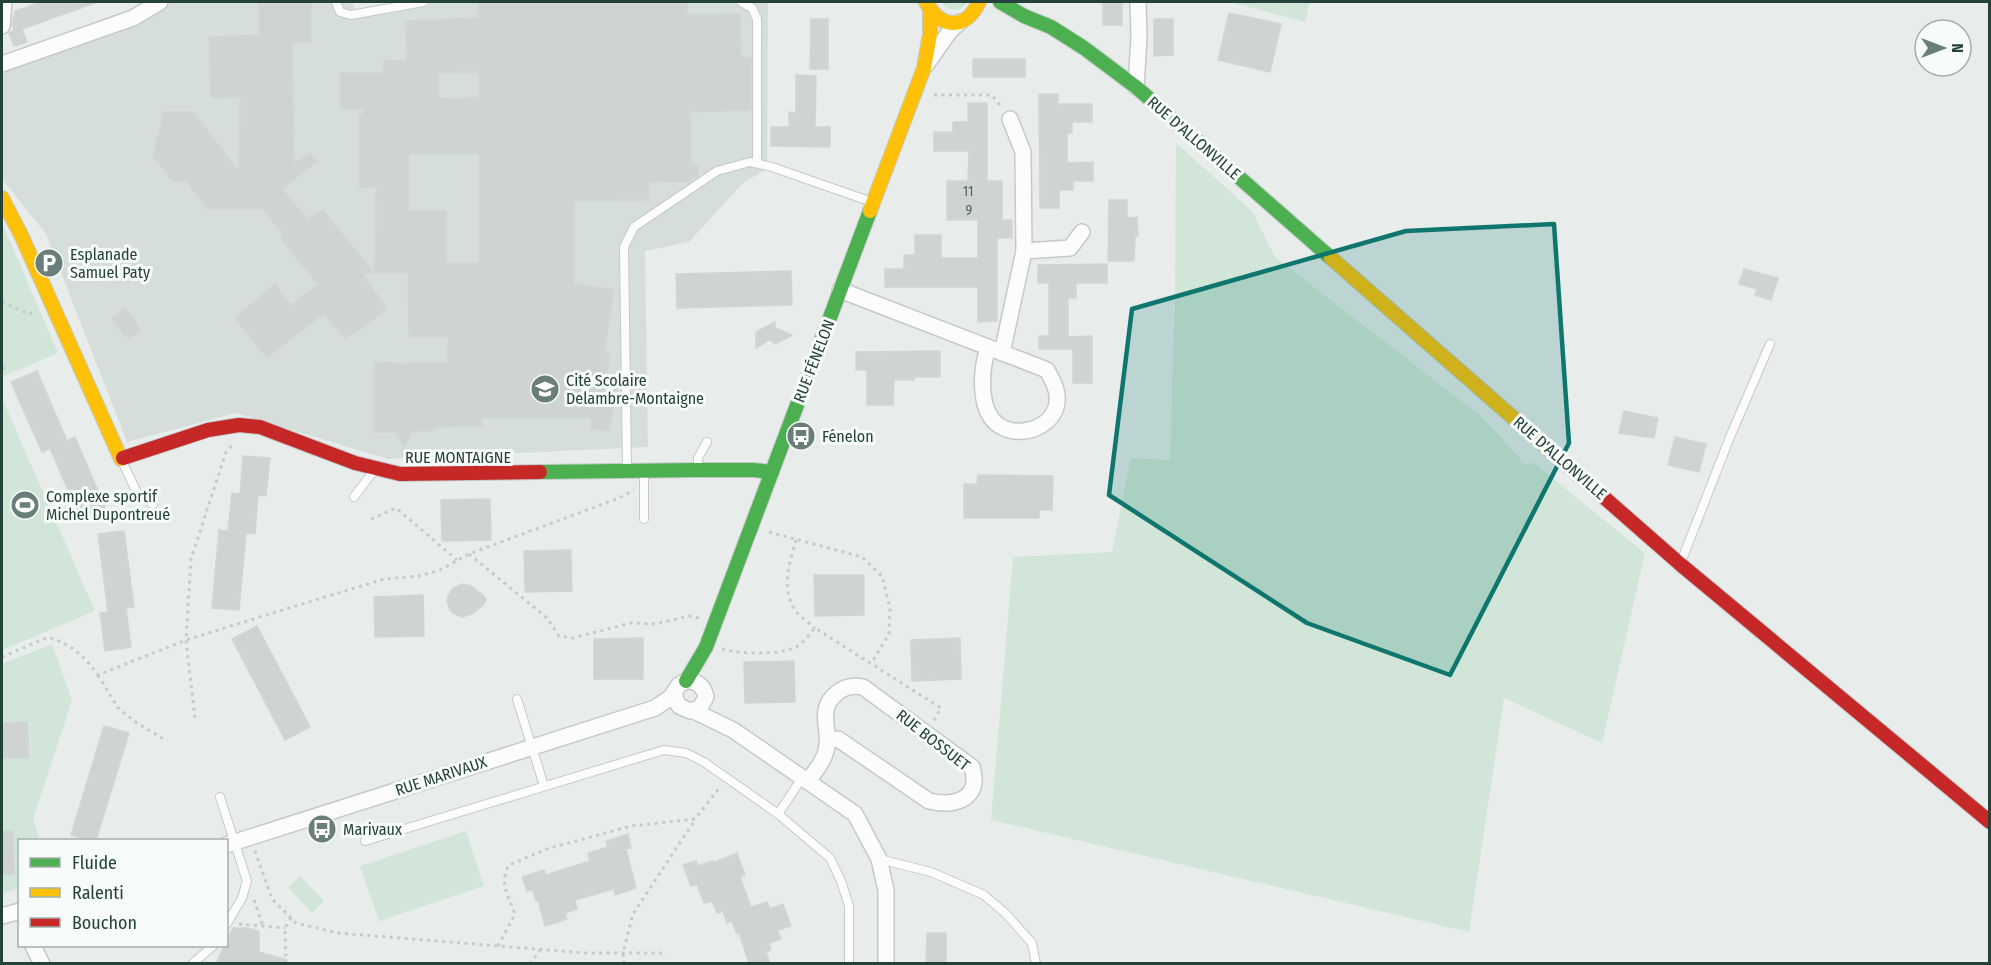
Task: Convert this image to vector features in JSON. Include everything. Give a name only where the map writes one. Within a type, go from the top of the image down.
[{"type":"street","points":[[2,27],[4,2]]},
{"type":"street","points":[[3,59],[60,43],[133,18],[160,2]]},
{"type":"street","points":[[979,2],[983,14]]},
{"type":"street","name":"RUE D'ALLONVILLE","points":[[1136,87],[1139,38],[1138,2]]},
{"type":"street","name":"RUE D'ALLONVILLE","points":[[928,6],[943,21],[951,23],[983,14],[1024,16],[1051,27],[1084,48],[1136,87],[1680,564],[1989,822]]},
{"type":"street","name":"RUE FÉNELON","points":[[689,692],[915,94],[924,68],[930,34],[928,6]]},
{"type":"street","name":"RUE FÉNELON","points":[[924,68],[950,32],[983,14]]},
{"type":"street","points":[[840,290],[995,351],[1047,370],[1058,396],[1055,411],[1047,423],[1033,429],[1016,431],[1000,426],[989,416],[984,399],[982,380],[984,360],[995,351],[1024,251],[1023,152],[1010,119]]},
{"type":"street","points":[[2,198],[22,237],[121,459]]},
{"type":"street","points":[[1024,251],[1071,248],[1082,232]]},
{"type":"street","name":"RUE MONTAIGNE","points":[[121,459],[208,430],[239,425],[260,427],[355,462],[400,474],[627,472],[644,478],[698,470],[772,472]]},
{"type":"street","name":"RUE BOSSUET","points":[[805,780],[826,754],[828,741],[824,717],[829,699],[840,690],[853,685],[863,687],[972,767],[975,777],[973,788],[968,797],[956,802],[942,804],[929,801],[838,739],[828,741]]},
{"type":"street","points":[[689,692],[686,711],[694,711],[720,723],[855,814],[879,859],[886,890],[886,963]]},
{"type":"street","points":[[689,692],[720,723]]},
{"type":"street","name":"RUE MARIVAUX","points":[[230,843],[654,708],[689,692]]},
{"type":"street","points":[[2,916],[18,913]]},
{"type":"street","points":[[34,947],[42,963]]},
{"type":"lane","points":[[336,2],[340,12],[351,15],[423,2]]},
{"type":"lane","points":[[741,2],[752,8],[756,19],[756,163]]},
{"type":"lane","points":[[627,472],[624,247],[634,227],[717,171],[750,162],[772,167],[874,202]]},
{"type":"lane","points":[[1680,564],[1730,437],[1770,344]]},
{"type":"lane","points":[[698,470],[698,458],[707,442]]},
{"type":"lane","points":[[121,459],[138,495],[153,504]]},
{"type":"lane","points":[[354,498],[376,468]]},
{"type":"lane","points":[[644,478],[644,519]]},
{"type":"lane","points":[[517,699],[544,786]]},
{"type":"lane","points":[[365,841],[664,750],[686,753],[704,762],[778,814],[830,858],[849,906],[849,963]]},
{"type":"lane","points":[[778,814],[805,780]]},
{"type":"lane","points":[[220,797],[230,843],[247,880],[242,898],[228,922]]},
{"type":"lane","points":[[879,859],[931,872],[984,896],[1006,914],[1032,943],[1036,963]]},
{"type":"lane","points":[[192,963],[211,947]]},
{"type":"path","points":[[915,94],[992,95],[1010,119]]},
{"type":"path","points":[[2,302],[29,314],[52,306]]},
{"type":"path","points":[[195,718],[186,640],[191,559],[226,452],[236,439],[239,425]]},
{"type":"path","points":[[98,675],[186,640],[384,579],[419,576],[440,570],[469,554],[619,498],[644,478]]},
{"type":"path","points":[[371,519],[396,508],[457,560]]},
{"type":"path","points":[[751,528],[862,557],[882,576],[890,608],[889,634],[871,664]]},
{"type":"path","points":[[796,540],[787,574],[789,597],[795,610],[815,628],[941,708],[926,733]]},
{"type":"path","points":[[469,554],[548,618],[559,636],[573,638],[631,622],[654,624],[688,615],[715,623]]},
{"type":"path","points":[[704,650],[770,652],[796,648],[815,628]]},
{"type":"path","points":[[2,657],[48,637],[66,643],[81,653],[98,675],[118,708],[136,723],[167,741]]},
{"type":"path","points":[[624,963],[623,952],[633,914],[695,819],[727,778]]},
{"type":"path","points":[[498,945],[515,914],[504,887],[503,876],[509,865],[547,849],[631,826],[695,819]]},
{"type":"path","points":[[254,849],[272,899],[296,923],[338,933],[541,949],[585,952],[667,952]]},
{"type":"path","points":[[247,880],[263,926]]},
{"type":"path","points":[[286,963],[285,928],[291,918]]},
{"type":"path","points":[[228,924],[285,928]]},
{"type":"path","points":[[530,963],[541,949]]},
{"type":"highlighted area","points":[[1554,224],[1569,443],[1450,675],[1307,623],[1109,495],[1132,309],[1406,231]]},
{"type":"shaded area","points":[[163,2],[352,2],[356,11],[404,2],[762,2],[768,4],[767,169],[743,183],[689,242],[645,251],[648,447],[388,459],[236,413],[127,442],[46,234],[2,179],[2,57]]},
{"type":"green space","points":[[942,2],[967,2],[961,8],[954,10],[947,8]]},
{"type":"green space","points":[[1230,2],[1310,2],[1305,22]]},
{"type":"green space","points":[[1176,143],[1252,211],[1275,257],[1482,417],[1525,464],[1534,463],[1645,553],[1602,743],[1504,698],[1469,932],[991,820],[1013,557],[1112,552],[1131,458],[1170,460],[1175,296]]},
{"type":"green space","points":[[2,223],[58,353],[2,377]]},
{"type":"green space","name":"Complexe sportif Michel Dupontreué","points":[[2,398],[95,611],[2,650]]},
{"type":"green space","points":[[52,644],[72,700],[33,819],[40,839],[18,839],[18,888],[2,894],[2,664]]},
{"type":"green space","points":[[466,831],[484,886],[379,921],[360,866]]},
{"type":"green space","points":[[300,876],[324,901],[312,913],[288,887]]},
{"type":"building","points":[[41,2],[95,3],[22,29],[27,42],[14,46],[9,33],[14,30],[12,24],[15,11]]},
{"type":"building","points":[[259,2],[311,2],[311,42],[292,42],[294,164],[310,153],[317,161],[282,189],[307,219],[323,210],[374,273],[362,273],[387,309],[346,339],[324,313],[267,358],[235,318],[275,284],[291,305],[318,284],[280,238],[283,234],[263,209],[208,209],[186,181],[173,181],[153,156],[164,112],[193,112],[239,171],[240,97],[211,98],[209,37],[259,35]]},
{"type":"building","points":[[478,2],[687,2],[687,15],[740,14],[741,58],[751,58],[751,110],[690,112],[691,165],[698,165],[698,177],[691,178],[691,181],[649,182],[649,200],[574,201],[574,284],[614,290],[604,352],[610,353],[606,379],[618,381],[609,431],[591,429],[591,418],[481,418],[482,426],[433,427],[433,431],[412,431],[405,448],[394,432],[374,432],[374,362],[409,364],[409,362],[448,362],[448,337],[409,337],[408,273],[375,273],[376,187],[359,187],[359,116],[368,109],[340,109],[340,73],[384,73],[384,61],[407,60],[406,21],[478,18]],"holes":[[[479,72],[479,97],[439,99],[438,73]],[[409,154],[479,154],[479,263],[446,263],[446,211],[409,211]]]},
{"type":"building","points":[[1103,2],[1122,2],[1122,25],[1103,25]]},
{"type":"building","points":[[1229,13],[1281,24],[1270,72],[1218,60]]},
{"type":"building","points":[[811,19],[828,19],[828,69],[810,69]]},
{"type":"building","points":[[1154,19],[1173,19],[1173,55],[1154,56]]},
{"type":"building","points":[[973,59],[1025,59],[1025,77],[973,77]]},
{"type":"building","points":[[796,75],[816,76],[815,127],[830,127],[830,147],[771,146],[771,127],[789,127],[789,112],[796,113]]},
{"type":"building","points":[[1039,94],[1058,94],[1058,104],[1092,104],[1092,122],[1072,122],[1072,133],[1067,133],[1067,163],[1093,162],[1093,181],[1073,181],[1073,190],[1059,190],[1059,208],[1040,208]]},
{"type":"building","points":[[968,103],[987,103],[987,181],[1002,181],[1002,220],[1012,220],[1012,238],[997,238],[997,321],[978,322],[978,287],[885,287],[885,269],[904,269],[904,255],[915,255],[915,235],[941,235],[941,258],[978,258],[978,220],[947,220],[947,181],[968,181],[969,151],[934,151],[934,132],[953,132],[953,122],[968,122]]},
{"type":"building","points":[[1109,200],[1127,200],[1127,218],[1137,217],[1138,236],[1135,236],[1134,261],[1108,261]]},
{"type":"building","points":[[1107,264],[1107,283],[1076,283],[1076,298],[1068,298],[1068,337],[1092,336],[1092,383],[1073,383],[1073,349],[1039,349],[1039,336],[1049,336],[1049,283],[1038,283],[1038,265]]},
{"type":"building","points":[[1744,269],[1778,278],[1771,300],[1755,295],[1757,289],[1739,284]]},
{"type":"building","points":[[791,271],[792,305],[677,308],[676,274]]},
{"type":"building","points":[[125,308],[141,330],[130,339],[112,319]]},
{"type":"building","points":[[775,322],[775,328],[792,335],[776,344],[769,340],[756,348],[756,332]]},
{"type":"building","points":[[940,351],[940,377],[894,380],[893,405],[867,405],[867,370],[856,370],[856,352]]},
{"type":"building","points":[[37,371],[67,441],[75,437],[105,507],[80,518],[50,448],[42,452],[11,382]]},
{"type":"building","points":[[1624,411],[1658,418],[1654,438],[1619,433]]},
{"type":"building","points":[[1675,437],[1706,444],[1699,472],[1668,465]]},
{"type":"building","points":[[243,456],[270,458],[266,496],[258,495],[255,534],[246,533],[239,610],[212,608],[219,530],[228,531],[232,493],[240,494]]},
{"type":"building","points":[[978,475],[1053,476],[1052,510],[1039,510],[1039,518],[964,518],[964,484],[977,484]]},
{"type":"building","points":[[490,499],[491,540],[442,541],[441,500]]},
{"type":"building","points":[[124,531],[134,607],[126,608],[131,647],[105,651],[100,613],[108,612],[98,534]]},
{"type":"building","points":[[571,550],[572,591],[525,592],[524,551]]},
{"type":"building","points":[[814,575],[864,575],[864,615],[815,616]]},
{"type":"building","points":[[462,584],[471,586],[486,600],[472,614],[462,617],[450,610],[447,601],[453,588]]},
{"type":"building","points":[[423,595],[424,636],[375,637],[374,597]]},
{"type":"building","points":[[257,626],[310,727],[285,740],[232,639]]},
{"type":"building","points":[[643,638],[643,679],[594,679],[594,639]]},
{"type":"building","points":[[960,638],[961,679],[912,681],[911,640]]},
{"type":"building","points":[[794,661],[795,702],[745,703],[744,662]]},
{"type":"building","points":[[27,722],[29,758],[2,758],[2,723]]},
{"type":"building","points":[[104,726],[129,733],[96,839],[71,835]]},
{"type":"building","points":[[2,831],[13,831],[14,874],[2,874]]},
{"type":"building","points":[[628,834],[631,848],[626,849],[636,888],[615,895],[614,889],[575,900],[577,909],[565,913],[567,919],[545,926],[538,900],[536,901],[533,890],[527,891],[522,877],[544,870],[546,875],[590,861],[588,853],[608,847],[606,841]]},
{"type":"building","points":[[737,853],[745,875],[740,877],[751,907],[767,902],[770,909],[783,904],[791,926],[777,930],[781,939],[769,943],[771,950],[766,952],[770,963],[749,963],[739,933],[737,934],[732,921],[727,923],[723,911],[717,913],[712,901],[704,903],[697,884],[691,886],[683,865],[696,861],[698,866],[712,861],[713,863]]},
{"type":"building","points":[[233,928],[259,931],[259,952],[287,960],[286,963],[216,963],[224,947],[228,947],[228,938]]},
{"type":"building","points":[[927,933],[946,933],[946,963],[926,963]]},
{"type":"traffic: fast","points":[[1000,2],[1024,16],[1051,27],[1084,48],[1136,87],[1331,258]]},
{"type":"traffic: fast","points":[[686,681],[706,647],[870,211]]},
{"type":"traffic: fast","points":[[540,472],[698,470],[772,472]]},
{"type":"traffic: slow","points":[[926,2],[939,17],[946,22],[953,23],[967,18],[979,2]]},
{"type":"traffic: slow","points":[[870,211],[924,68],[930,34],[930,10]]},
{"type":"traffic: slow","points":[[2,198],[22,237],[121,459],[123,458]]},
{"type":"traffic: slow","points":[[1331,258],[1599,493]]},
{"type":"traffic: jam","points":[[123,458],[208,430],[239,425],[260,427],[355,463],[400,474],[540,472]]},
{"type":"traffic: jam","points":[[1599,493],[1680,564],[1990,822]]},
{"type":"place","name":"Esplanade Samuel Paty","points":[[49,263]]},
{"type":"place","name":"Cité Scolaire Delambre-Montaigne","points":[[545,389]]},
{"type":"place","name":"Fénelon","points":[[801,436]]},
{"type":"place","name":"Complexe sportif Michel Dupontreué","points":[[25,505]]},
{"type":"place","name":"Marivaux","points":[[322,829]]}]
